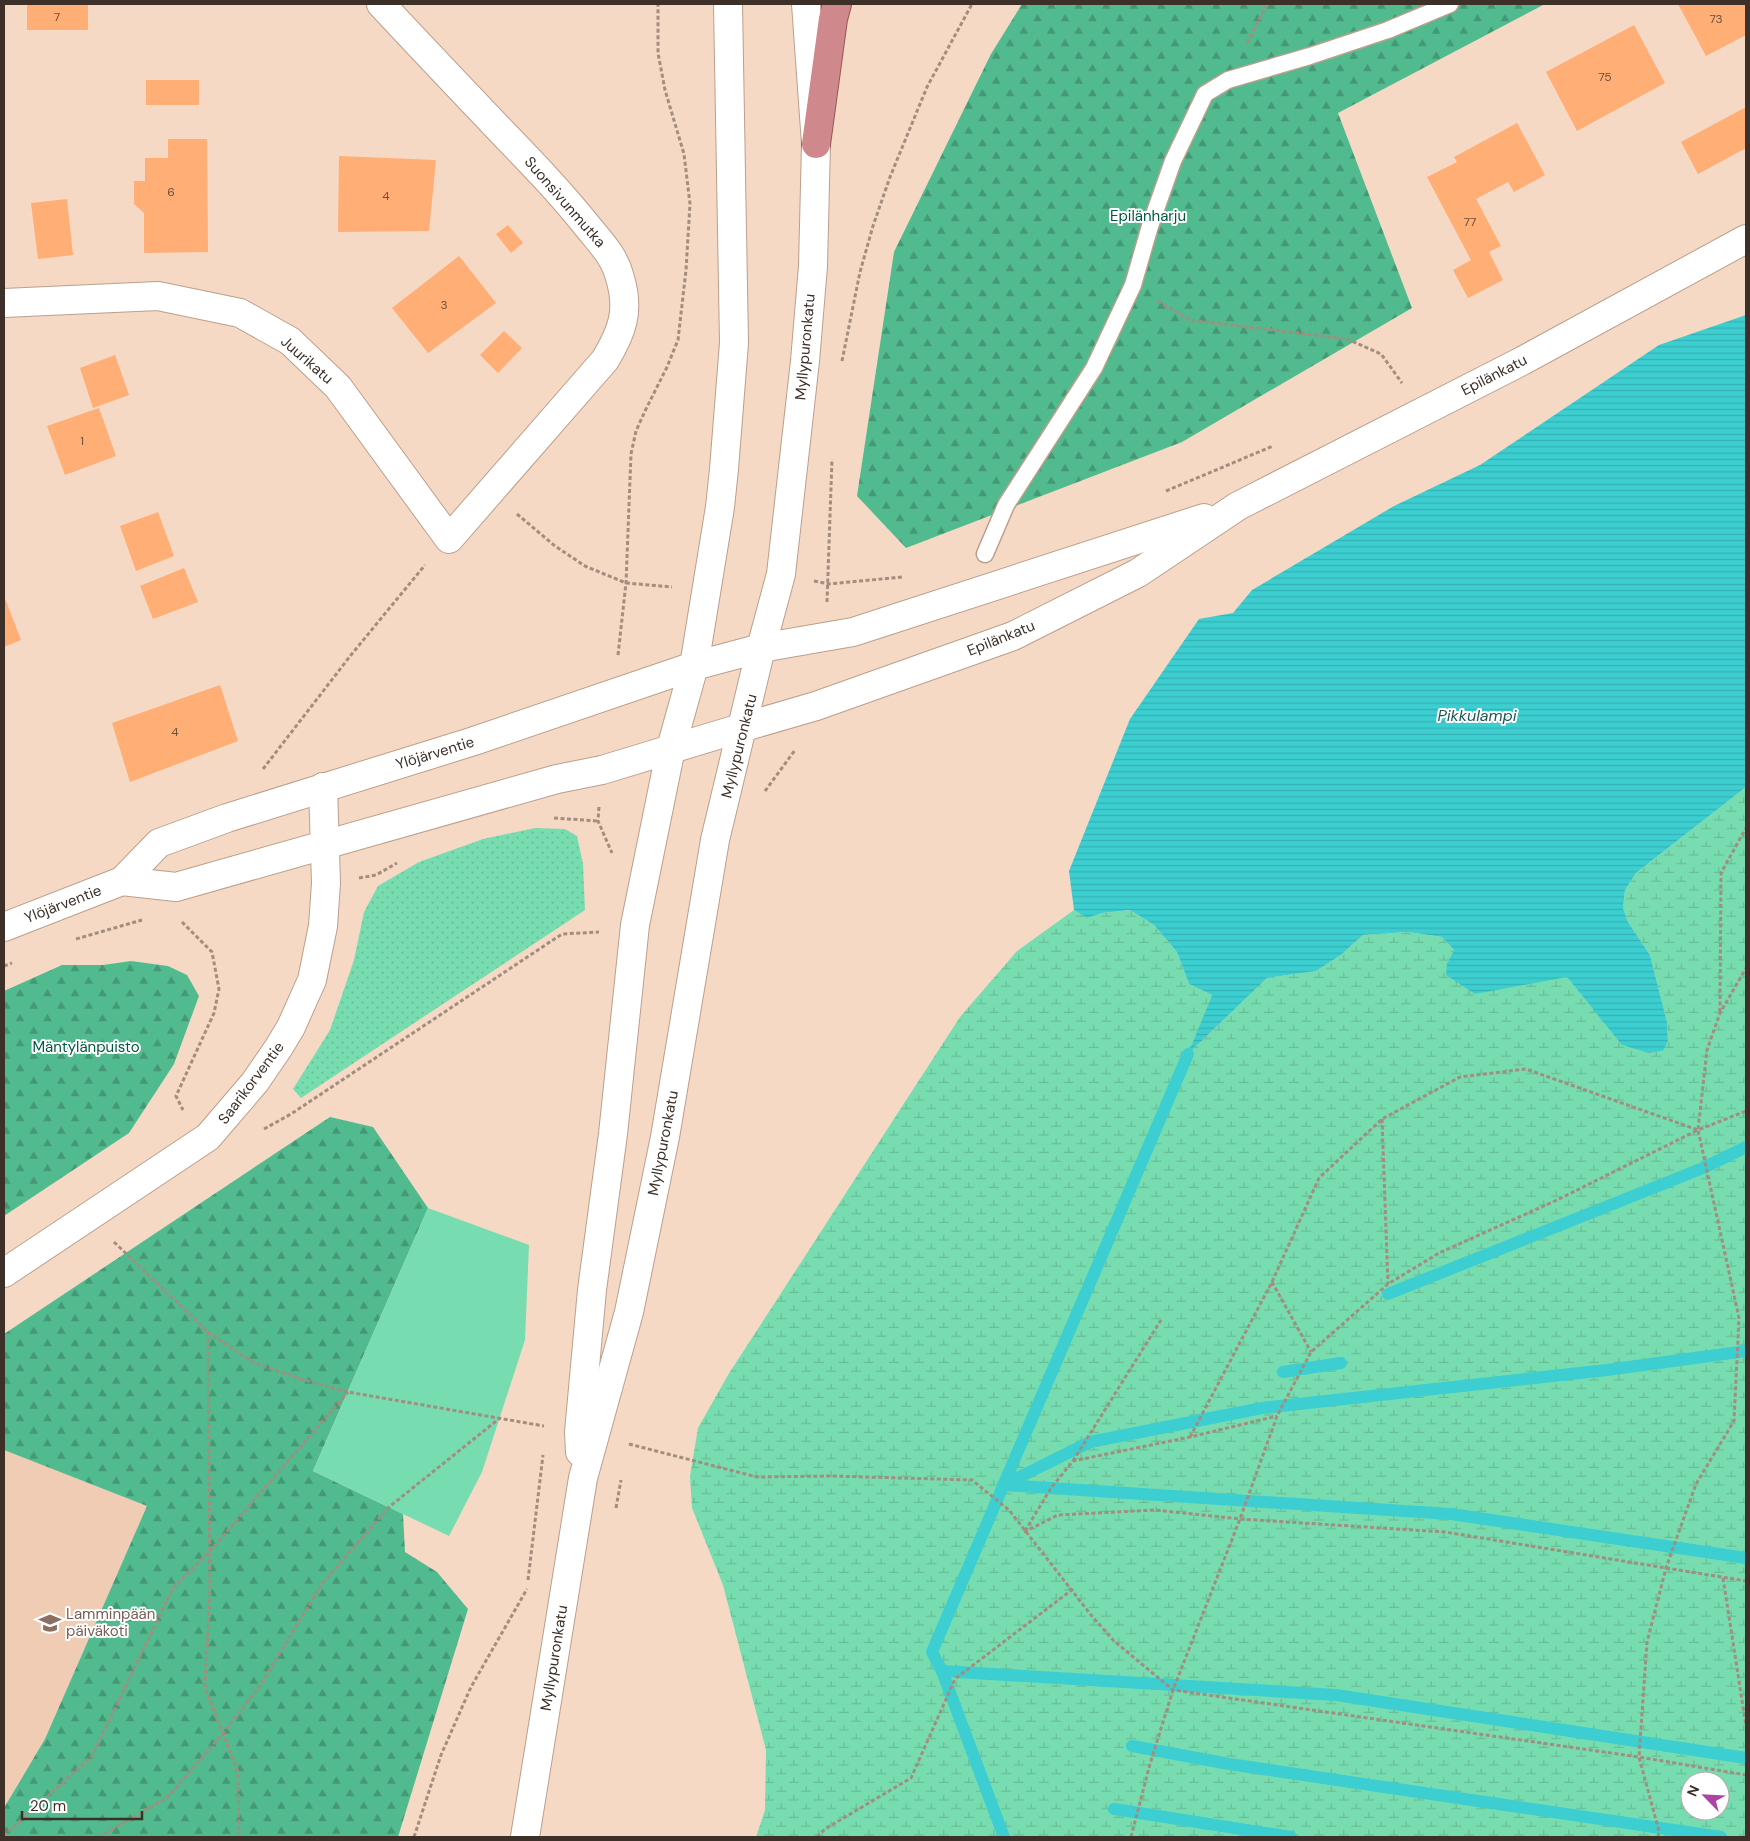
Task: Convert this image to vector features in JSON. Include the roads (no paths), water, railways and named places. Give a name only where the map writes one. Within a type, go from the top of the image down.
[{"type":"highway","points":[[816,144],[833,20],[837,4]]},
{"type":"main road","name":"Suonsivunmutka","points":[[381,4],[565,197],[612,256],[620,277],[625,312],[615,343],[604,360],[449,539]]},
{"type":"main road","name":"Myllypuronkatu","points":[[525,1837],[583,1478],[587,1434],[592,1290],[613,1134],[635,925],[671,748],[694,666],[720,507],[734,343],[728,4]]},
{"type":"main road","name":"Myllypuronkatu","points":[[587,1434],[630,1312],[665,1137],[715,840],[781,574],[805,361],[813,266],[816,144],[806,4]]},
{"type":"main road","name":"Epilänkatu","points":[[744,727],[816,706],[1013,636],[1138,573],[1238,506],[1522,361],[1746,239]]},
{"type":"main road","name":"Juurikatu","points":[[4,303],[158,296],[240,312],[290,342],[338,386],[449,539]]},
{"type":"main road","name":"Epilänkatu","points":[[762,648],[853,632],[1238,506]]},
{"type":"main road","name":"Ylöjärventie","points":[[4,927],[122,882],[159,843],[227,818],[474,741],[694,666],[762,648]]},
{"type":"main road","name":"Ylöjärventie","points":[[122,882],[176,887],[548,782],[602,770],[744,727]]},
{"type":"main road","name":"Saarikorventie","points":[[4,1273],[208,1137],[255,1082],[291,1027],[312,980],[324,926],[326,883],[323,787]]},
{"type":"lane","points":[[985,554],[1006,505],[1094,368],[1133,285],[1150,226],[1174,161],[1205,94],[1228,80],[1310,56],[1388,30],[1450,4]]},
{"type":"water","name":"Pikkulampi","points":[[1746,315],[1746,787],[1636,873],[1625,890],[1623,908],[1628,922],[1650,955],[1667,1022],[1668,1041],[1663,1051],[1649,1053],[1622,1045],[1567,977],[1475,994],[1446,975],[1447,963],[1454,950],[1442,937],[1408,932],[1363,935],[1341,955],[1316,971],[1267,978],[1188,1054],[1212,995],[1189,984],[1177,952],[1154,925],[1130,910],[1103,913],[1087,918],[1074,910],[1069,871],[1130,719],[1199,619],[1233,613],[1252,590],[1394,506],[1480,465],[1659,345]]},
{"type":"waterway","points":[[1004,1837],[942,1671],[932,1652],[1188,1054]]},
{"type":"waterway","points":[[1388,1294],[1703,1168],[1746,1147]]},
{"type":"waterway","points":[[1003,1485],[1090,1442],[1262,1408],[1607,1370],[1746,1351]]},
{"type":"waterway","points":[[1283,1372],[1341,1363]]},
{"type":"waterway","points":[[1003,1485],[1451,1514],[1746,1558]]},
{"type":"waterway","points":[[942,1671],[1336,1695],[1746,1758]]},
{"type":"waterway","points":[[1132,1746],[1229,1764],[1721,1837]]},
{"type":"waterway","points":[[1114,1809],[1291,1837]]},
{"type":"place","name":"Lamminpään päiväkoti","points":[[50,1623]]},
{"type":"park label","name":"Epilänharju","points":[[1148,216]]},
{"type":"park label","name":"Mäntylänpuisto","points":[[86,1047]]}]
